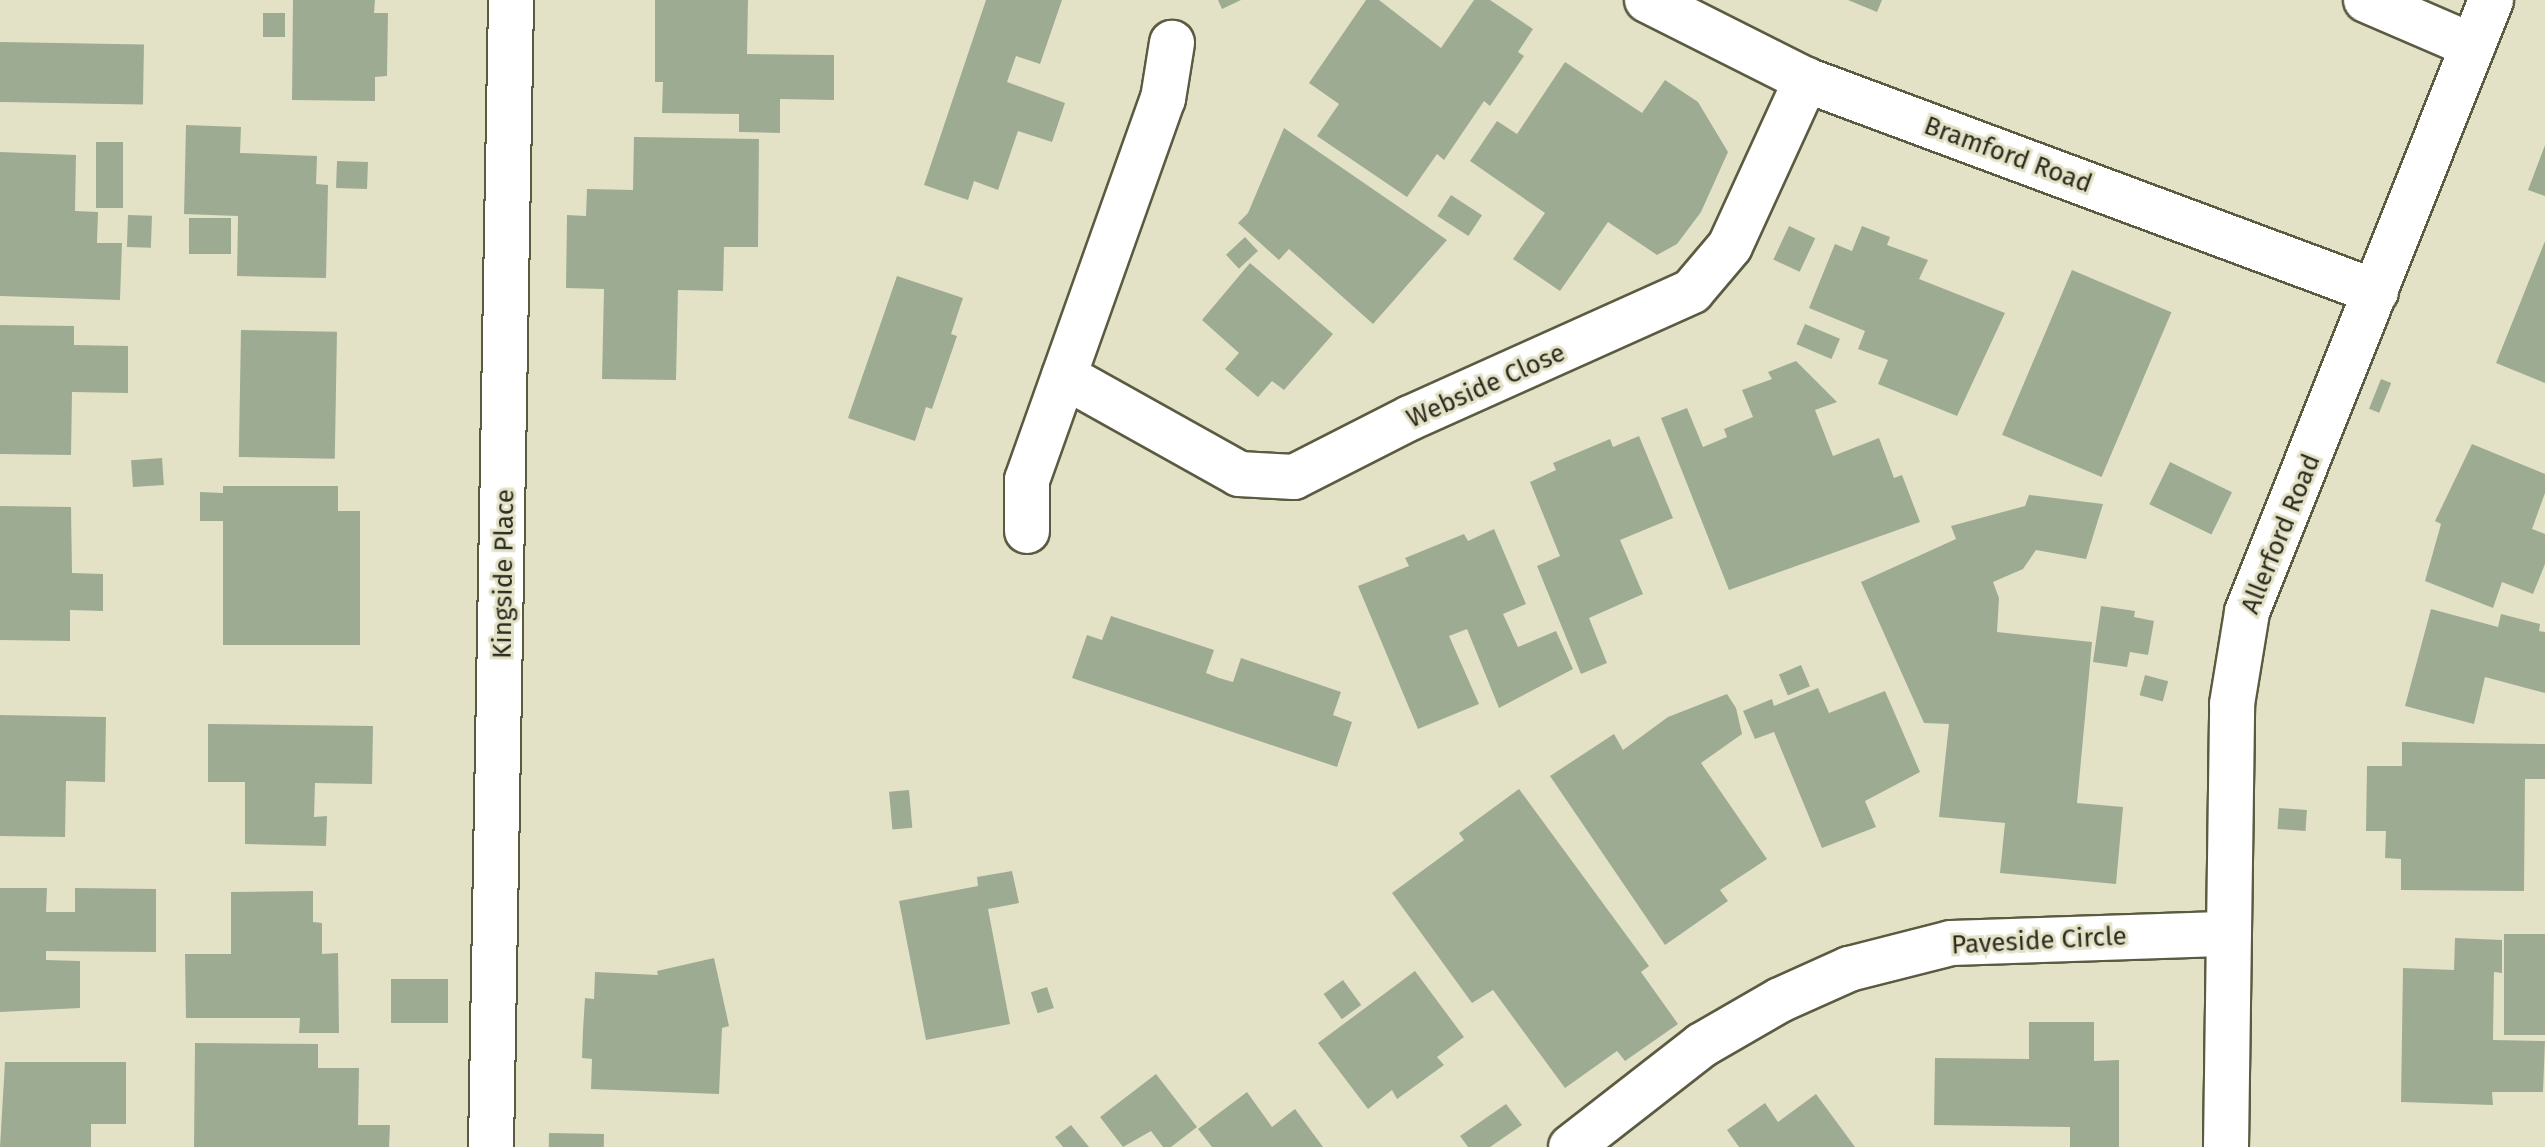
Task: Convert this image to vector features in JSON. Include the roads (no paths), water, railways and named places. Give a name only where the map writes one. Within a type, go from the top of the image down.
[{"type":"street","name":"Kingside Place","points":[[491,1147],[511,0]]},
{"type":"street","name":"Bramford Road","points":[[1647,0],[1806,80],[2376,292]]},
{"type":"street","points":[[2366,0],[2473,46]]},
{"type":"street","name":"Allerford Road","points":[[2226,1147],[2232,704],[2247,612],[2491,0]]},
{"type":"street","points":[[1027,531],[1027,480],[1163,99],[1172,43]]},
{"type":"street","name":"Webside Close","points":[[1064,376],[1201,458],[1239,474],[1294,477],[1410,418],[1692,291],[1730,246],[1806,80]]},
{"type":"street","name":"Paveside Circle","points":[[1571,1147],[1702,1045],[1780,1000],[1849,969],[1951,943],[2229,934]]}]
